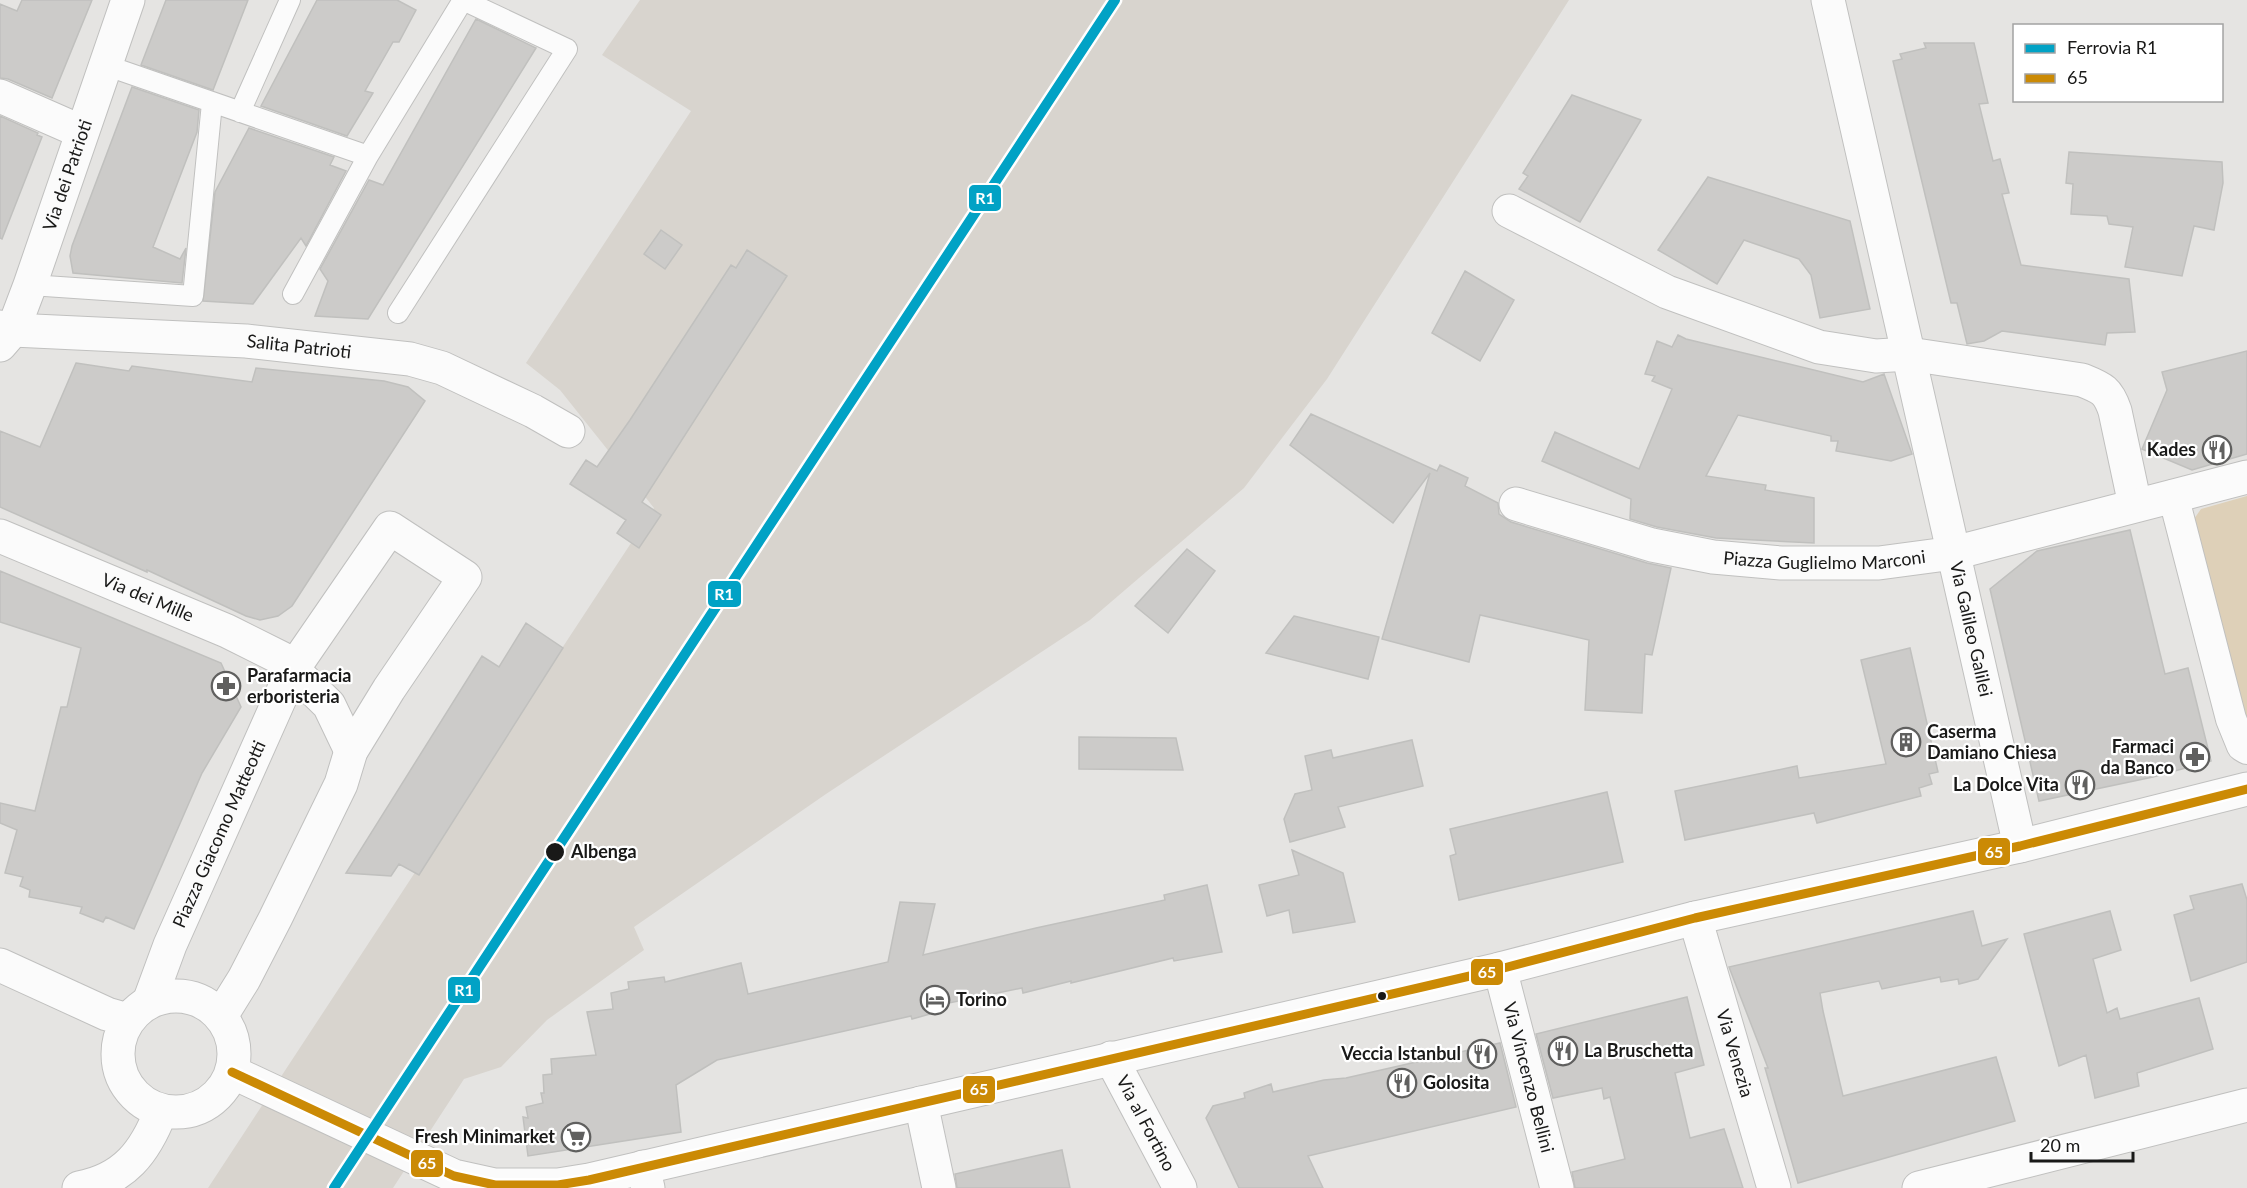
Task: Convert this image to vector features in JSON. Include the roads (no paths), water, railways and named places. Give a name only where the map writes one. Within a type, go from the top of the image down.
[{"type":"street","name":"Via dei Patrioti","points":[[4,334],[30,285],[128,0]]},
{"type":"street","name":"Via Galileo Galilei","points":[[1828,0],[2020,846]]},
{"type":"street","points":[[0,96],[82,132]]},
{"type":"street","points":[[1509,211],[1667,292],[1819,347],[1876,356],[1909,354],[2082,380],[2101,387],[2110,396],[2115,411],[2135,505]]},
{"type":"street","name":"Salita Patrioti","points":[[4,334],[246,341],[410,359],[442,368],[533,411],[568,431]]},
{"type":"street","name":"Piazza Guglielmo Marconi","points":[[1516,504],[1652,545],[1713,557],[1781,563],[1879,563],[1954,553],[2247,477]]},
{"type":"street","points":[[2173,495],[2231,718],[2242,746],[2247,749]]},
{"type":"street","name":"Piazza Giacomo Matteotti","points":[[138,1011],[170,945],[293,669],[390,528],[465,577],[351,751],[341,784],[275,919],[244,979],[221,1016]]},
{"type":"street","name":"Via dei Mille","points":[[0,536],[226,631],[281,658],[293,669]]},
{"type":"street","points":[[293,669],[329,705],[351,751]]},
{"type":"street","points":[[232,1072],[454,1176],[495,1185],[558,1185],[645,1178],[921,1103],[1500,969],[1695,918],[2020,846],[2247,789]]},
{"type":"street","name":"Via Venezia","points":[[1695,918],[1774,1188]]},
{"type":"street","points":[[0,965],[107,1014],[138,1011],[168,996],[188,996],[206,1003],[221,1016],[229,1029],[234,1042],[235,1057],[232,1072],[222,1091],[205,1106],[184,1112],[161,1111],[144,1103],[130,1091],[121,1074],[117,1056],[120,1037],[138,1011]]},
{"type":"street","name":"Via Vincenzo Bellini","points":[[1500,969],[1557,1188]]},
{"type":"street","name":"Via al Fortino","points":[[1112,1058],[1180,1188]]},
{"type":"street","points":[[921,1103],[939,1188]]},
{"type":"street","points":[[1918,1188],[2247,1105]]},
{"type":"street","points":[[79,1188],[120,1172],[142,1152],[161,1111]]},
{"type":"lane","points":[[240,112],[290,0]]},
{"type":"lane","points":[[293,294],[368,156],[463,0],[567,50],[398,313]]},
{"type":"lane","points":[[105,65],[368,156]]},
{"type":"lane","points":[[30,285],[194,296],[212,102]]},
{"type":"rail line","name":"R1","points":[[334,1188],[1115,0]]},
{"type":"place","name":"Kades","points":[[2217,450]]},
{"type":"place","name":"Parafarmacia erboristeria","points":[[226,686]]},
{"type":"place","name":"Caserma Damiano Chiesa","points":[[1906,742]]},
{"type":"place","name":"Farmaci da Banco","points":[[2195,757]]},
{"type":"place","name":"La Dolce Vita","points":[[2080,785]]},
{"type":"place","name":"Albenga","points":[[555,852]]},
{"type":"place","name":"Torino","points":[[935,1000]]},
{"type":"place","name":"La Bruschetta","points":[[1563,1051]]},
{"type":"place","name":"Veccia Istanbul","points":[[1482,1054]]},
{"type":"place","name":"Golosita","points":[[1402,1083]]},
{"type":"place","name":"Fresh Minimarket","points":[[576,1137]]}]
